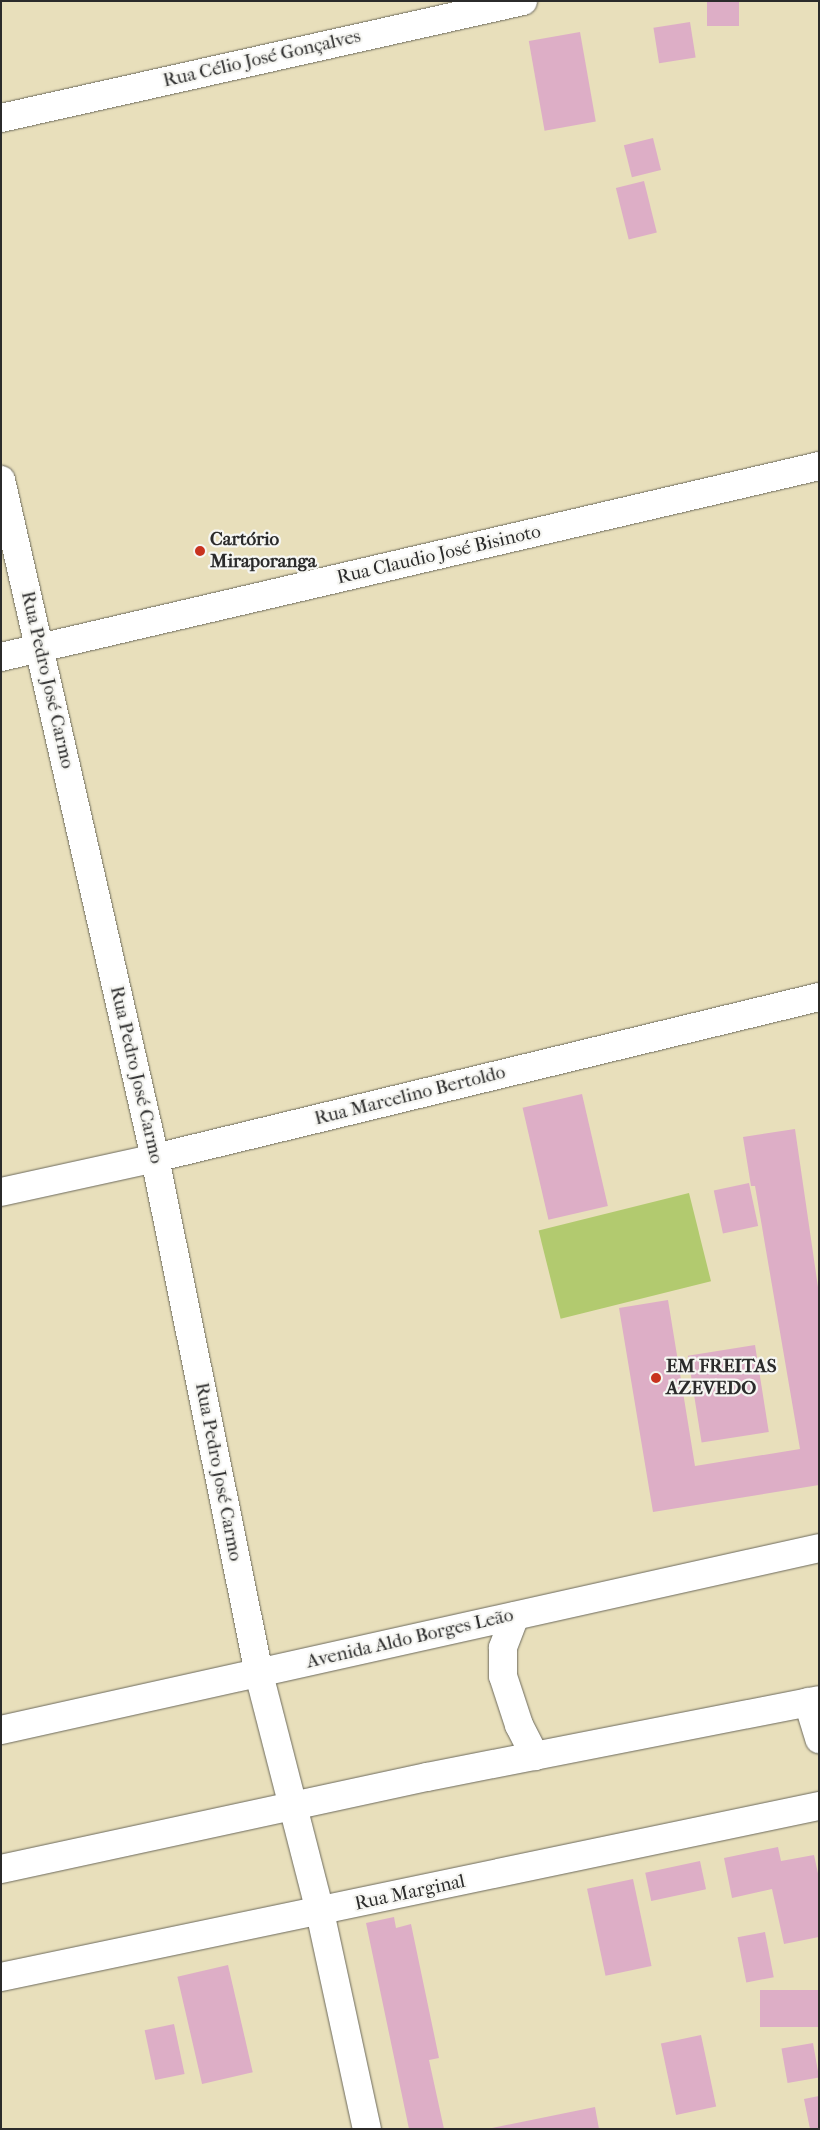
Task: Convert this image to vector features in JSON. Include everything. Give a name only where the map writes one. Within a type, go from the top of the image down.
[{"type":"street","name":"Rua Célio José Gonçalves","points":[[1,118],[523,1]]},
{"type":"street","name":"Rua Claudio José Bisinoto","points":[[1,657],[819,466]]},
{"type":"street","name":"Rua Pedro José Carmo","points":[[1,480],[155,1158],[259,1674],[320,1912],[367,2129]]},
{"type":"street","name":"Rua Marcelino Bertoldo","points":[[1,1192],[155,1158],[819,997]]},
{"type":"street","name":"Avenida Aldo Borges Leão","points":[[1,1730],[819,1548]]},
{"type":"street","points":[[515,1616],[503,1648],[504,1676],[519,1725],[535,1756]]},
{"type":"street","points":[[1,1869],[535,1756],[813,1701],[819,1739]]},
{"type":"street","name":"Rua Marginal","points":[[1,1977],[320,1912],[819,1806]]},
{"type":"green space","points":[[689,1193],[711,1281],[561,1319],[539,1230]]},
{"type":"building","points":[[707,1],[739,1],[739,26],[707,26]]},
{"type":"building","points":[[690,22],[696,58],[659,63],[653,28]]},
{"type":"building","points":[[580,32],[596,122],[545,131],[529,41]]},
{"type":"building","points":[[653,138],[661,170],[632,177],[624,145]]},
{"type":"building","points":[[644,181],[657,232],[629,239],[616,188]]},
{"type":"building","points":[[582,1094],[608,1206],[548,1220],[523,1108]]},
{"type":"building","name":"EM FREITAS AZEVEDO","points":[[795,1129],[819,1294],[819,1485],[653,1512],[619,1308],[668,1300],[695,1466],[800,1449],[755,1186],[751,1186],[743,1137]]},
{"type":"building","points":[[749,1183],[758,1226],[723,1234],[714,1190]]},
{"type":"building","name":"EM FREITAS AZEVEDO","points":[[755,1345],[769,1432],[702,1443],[688,1356]]},
{"type":"building","points":[[778,1847],[781,1861],[814,1855],[819,1878],[819,1937],[784,1944],[772,1889],[732,1898],[724,1858]]},
{"type":"building","points":[[700,1861],[706,1889],[651,1901],[645,1873]]},
{"type":"building","points":[[633,1879],[652,1966],[606,1976],[587,1889]]},
{"type":"building","points":[[394,1917],[396,1928],[411,1924],[439,2058],[429,2060],[444,2129],[409,2129],[366,1923]]},
{"type":"building","points":[[765,1932],[774,1977],[746,1982],[738,1937]]},
{"type":"building","points":[[228,1965],[253,2072],[202,2084],[177,1977]]},
{"type":"building","points":[[760,1990],[819,1990],[819,2027],[760,2027]]},
{"type":"building","points":[[174,2024],[185,2074],[155,2080],[145,2030]]},
{"type":"building","points":[[701,2035],[716,2106],[676,2115],[661,2044]]},
{"type":"building","points":[[813,2043],[819,2077],[788,2083],[781,2049]]},
{"type":"building","points":[[819,2096],[819,2129],[810,2129],[804,2099]]},
{"type":"building","points":[[595,2107],[599,2129],[492,2129],[492,2128]]},
{"type":"place","name":"Cartório Miraporanga","points":[[200,551]]},
{"type":"place","name":"EM FREITAS AZEVEDO","points":[[656,1378]]}]
